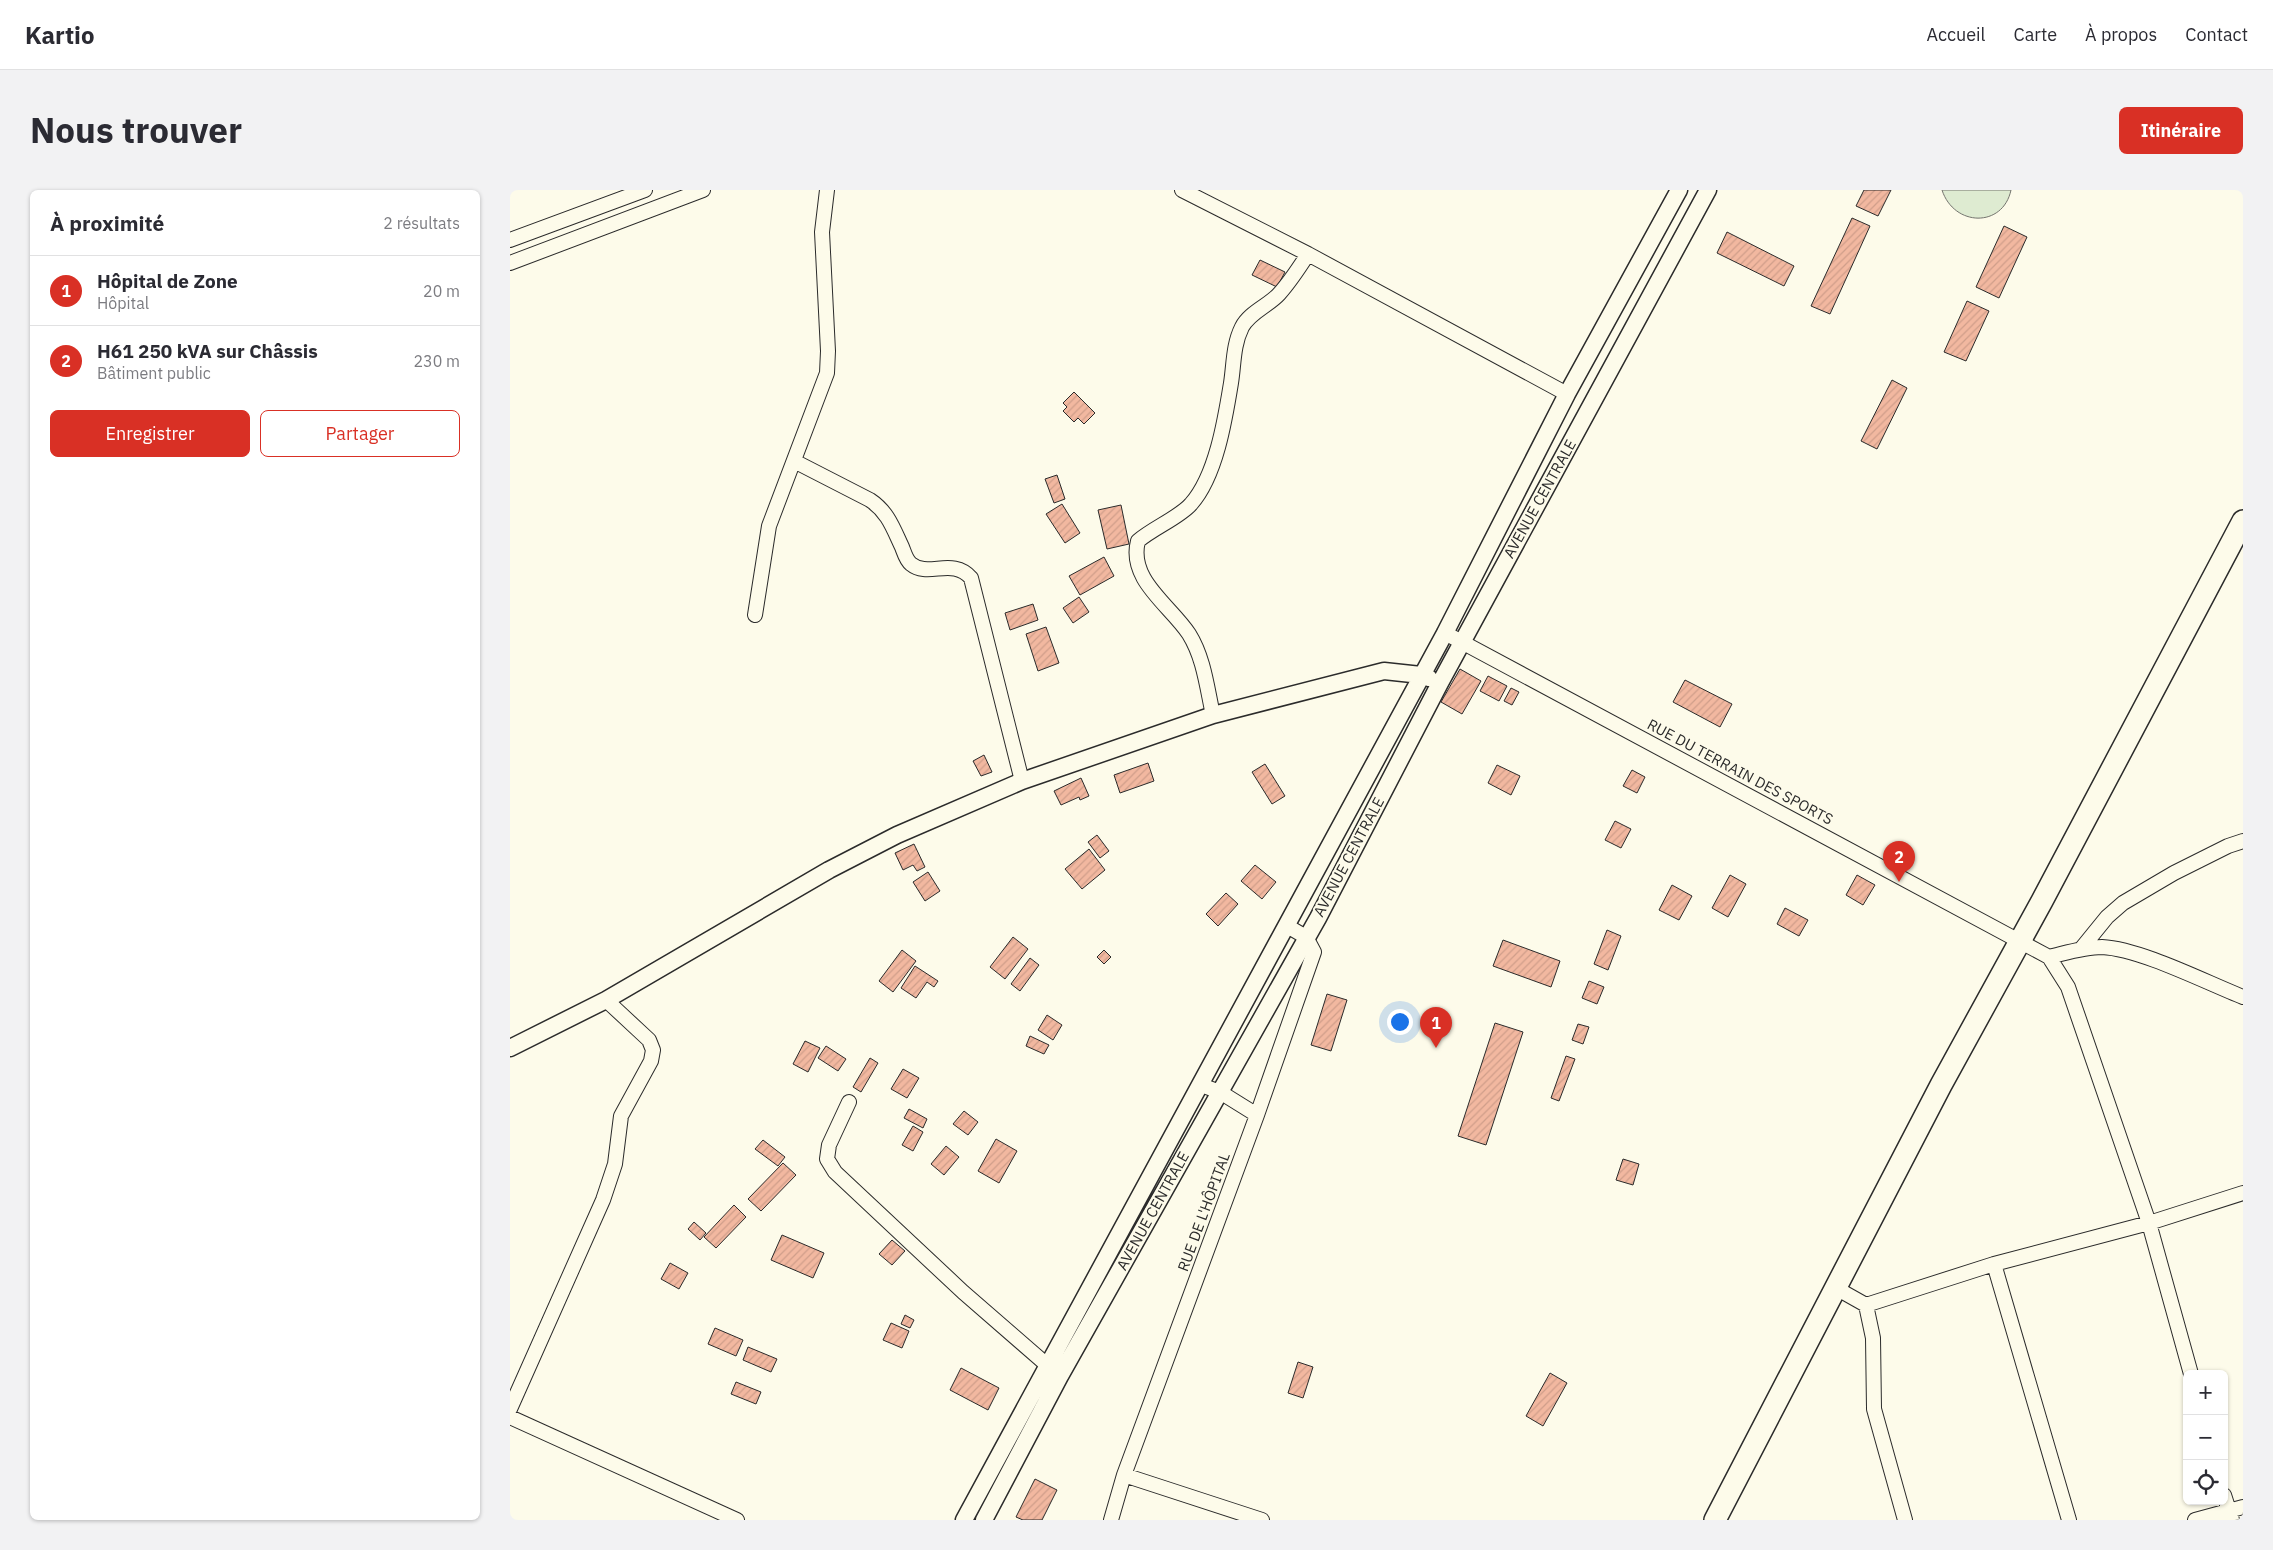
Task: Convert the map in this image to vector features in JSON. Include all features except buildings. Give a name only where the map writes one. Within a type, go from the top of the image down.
[{"type":"main road","points":[[1715,1520],[1834,1287],[2042,901],[2243,521]]},
{"type":"street","points":[[510,240],[645,190]]},
{"type":"street","points":[[510,263],[703,190]]},
{"type":"street","points":[[755,615],[769,526],[826,373],[828,351],[822,232],[827,190]]},
{"type":"street","points":[[1182,190],[1308,254],[1568,394]]},
{"type":"street","name":"AVENUE CENTRALE","points":[[984,1520],[1053,1371],[1201,1085],[1445,633],[1568,394],[1679,190]]},
{"type":"street","name":"AVENUE CENTRALE","points":[[964,1520],[1220,1092],[1306,937],[1462,642],[1708,190]]},
{"type":"street","points":[[1213,715],[1198,653],[1189,634],[1149,588],[1139,570],[1135,553],[1138,541],[1190,506],[1200,492],[1210,472],[1218,447],[1232,382],[1236,342],[1243,325],[1257,311],[1278,295],[1308,254]]},
{"type":"street","points":[[794,461],[880,507],[888,516],[909,562],[917,568],[958,568],[965,571],[971,578],[1022,781]]},
{"type":"street","name":"RUE DU TERRAIN DES SPORTS","points":[[1445,633],[2049,957]]},
{"type":"street","points":[[510,1048],[606,1000],[829,870],[897,836],[1022,781],[1213,715],[1384,671],[1421,675],[1440,683]]},
{"type":"street","points":[[2081,949],[2107,917],[2123,903],[2174,873],[2228,846],[2243,841]]},
{"type":"street","points":[[1287,926],[1306,937]]},
{"type":"street","name":"RUE DE L'HÔPITAL","points":[[1111,1520],[1124,1475],[1257,1115],[1314,952],[1306,937]]},
{"type":"street","points":[[2190,1370],[2149,1223],[2068,988],[2049,957],[2081,949],[2102,947],[2128,952],[2243,997]]},
{"type":"street","points":[[510,1408],[604,1200],[615,1164],[621,1116],[651,1061],[653,1050],[649,1040],[606,1000]]},
{"type":"street","points":[[1201,1085],[1220,1092],[1257,1115]]},
{"type":"street","points":[[849,1102],[829,1145],[828,1159],[835,1172],[962,1292],[1053,1371]]},
{"type":"street","points":[[1834,1287],[1866,1305],[1994,1264],[2149,1223],[2243,1193]]},
{"type":"street","points":[[1994,1264],[2069,1520]]},
{"type":"street","points":[[1866,1305],[1873,1338],[1874,1408],[1906,1520]]},
{"type":"street","points":[[510,1417],[737,1520]]},
{"type":"street","points":[[1124,1475],[1262,1520]]},
{"type":"street","points":[[2195,1520],[2230,1515],[2243,1507]]},
{"type":"green space","points":[[1942,190],[2011,190],[2006,202],[1999,211],[1989,216],[1978,218],[1967,216],[1957,211],[1948,202]]},
{"type":"place","name":"H61 250 kVA sur Châssis","points":[[1899,882]]},
{"type":"place","name":"Hôpital de Zone","points":[[1436,1048]]}]
